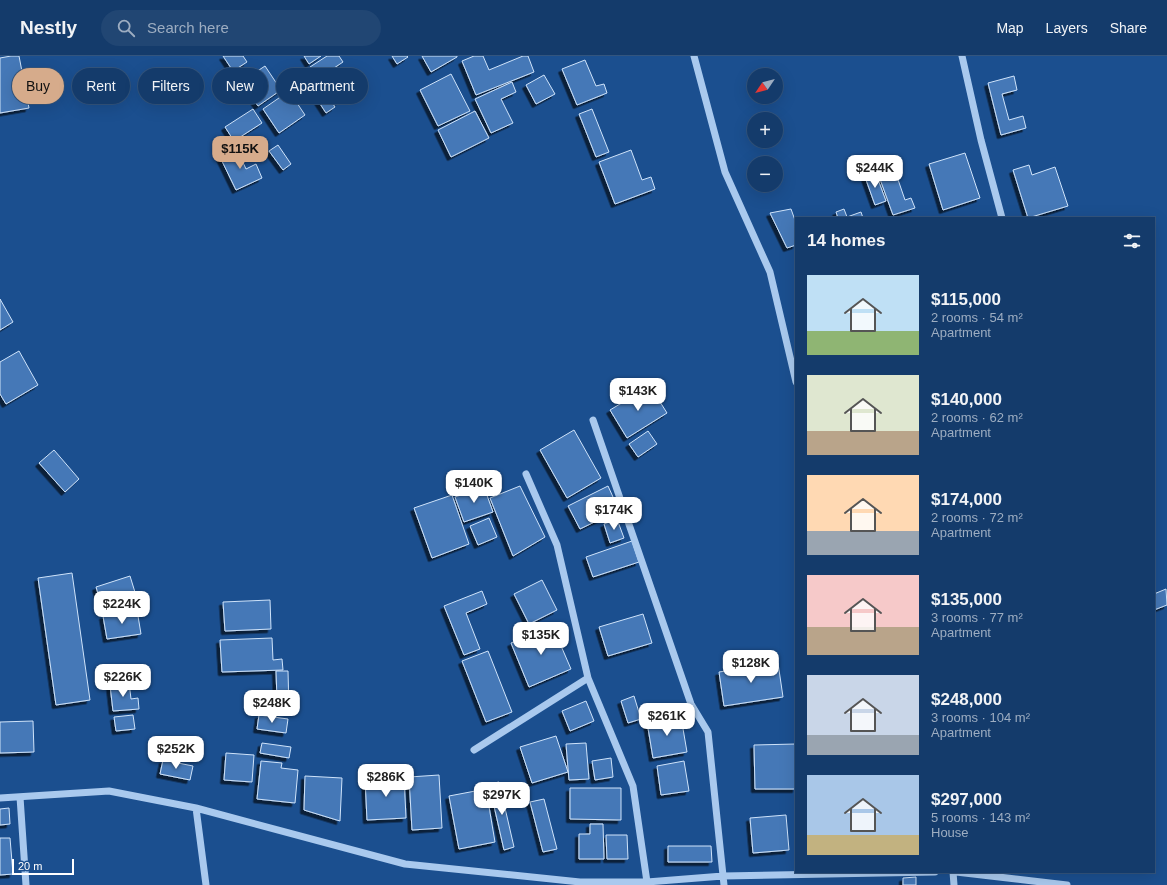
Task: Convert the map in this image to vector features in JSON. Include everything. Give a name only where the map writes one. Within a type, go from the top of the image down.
[{"type":"street","points":[[694,56],[725,172],[770,272],[795,378]]},
{"type":"street","points":[[962,56],[981,140],[1002,217]]},
{"type":"street","points":[[593,420],[691,704],[708,732],[724,885]]},
{"type":"street","points":[[526,474],[557,545],[588,678],[633,786],[647,882]]},
{"type":"street","points":[[474,750],[588,678]]},
{"type":"street","points":[[0,798],[109,791],[196,808],[405,864],[580,884],[647,882],[723,876],[882,873]]},
{"type":"street","points":[[20,797],[26,885]]},
{"type":"street","points":[[196,808],[206,885]]},
{"type":"street","points":[[954,873],[954,885]]},
{"type":"street","points":[[963,873],[1067,885]]},
{"type":"building","points":[[19,56],[21,68],[12,68],[12,104],[28,104],[29,108],[0,113],[0,58]]},
{"type":"building","points":[[223,56],[243,56],[247,62],[238,68],[231,68]]},
{"type":"building","points":[[304,56],[321,56],[309,64]]},
{"type":"building","points":[[327,56],[339,56],[343,62],[334,68],[310,67]]},
{"type":"building","points":[[392,56],[407,56],[408,57],[397,64]]},
{"type":"building","points":[[422,56],[457,56],[457,57],[431,72]]},
{"type":"building","points":[[474,56],[483,56],[489,70],[523,56],[528,56],[534,72],[476,95],[462,61]]},
{"type":"building","points":[[585,60],[596,86],[604,84],[607,93],[577,105],[562,69]]},
{"type":"building","points":[[268,70],[276,82],[276,93],[268,99]]},
{"type":"building","points":[[451,74],[470,111],[438,126],[420,90]]},
{"type":"building","points":[[544,75],[555,94],[536,104],[526,85]]},
{"type":"building","points":[[1014,76],[1017,90],[1002,94],[1009,120],[1023,116],[1026,128],[1001,135],[988,83]]},
{"type":"building","points":[[512,82],[516,92],[501,99],[513,123],[491,133],[475,99]]},
{"type":"building","points":[[276,100],[276,104],[298,104],[305,115],[279,133],[263,109]]},
{"type":"building","points":[[320,104],[333,104],[335,107],[326,113]]},
{"type":"building","points":[[253,109],[262,123],[234,141],[225,127]]},
{"type":"building","points":[[592,109],[609,152],[596,157],[579,114]]},
{"type":"building","points":[[475,111],[489,138],[451,157],[438,130]]},
{"type":"building","points":[[278,145],[291,164],[283,170],[269,151]]},
{"type":"building","points":[[237,149],[246,169],[256,164],[262,178],[236,190],[220,157]]},
{"type":"building","points":[[631,150],[642,180],[651,177],[655,189],[615,204],[599,162]]},
{"type":"building","points":[[965,153],[980,198],[943,210],[929,164]]},
{"type":"building","points":[[892,162],[905,200],[911,198],[915,208],[893,215],[876,168]]},
{"type":"building","points":[[1029,165],[1032,175],[1055,167],[1068,206],[1028,217],[1013,170]]},
{"type":"building","points":[[876,174],[886,201],[875,205],[865,177]]},
{"type":"building","points":[[791,209],[795,220],[795,245],[787,248],[770,213]]},
{"type":"building","points":[[844,209],[847,217],[838,217],[836,212]]},
{"type":"building","points":[[861,212],[863,217],[847,217]]},
{"type":"building","points":[[0,299],[13,322],[0,330]]},
{"type":"building","points":[[19,351],[38,385],[6,404],[0,394],[0,362]]},
{"type":"building","points":[[650,386],[667,413],[627,438],[610,410]]},
{"type":"building","points":[[574,430],[601,478],[567,498],[540,450]]},
{"type":"building","points":[[648,431],[657,444],[638,457],[629,444]]},
{"type":"building","points":[[54,450],[79,479],[65,492],[39,463]]},
{"type":"building","points":[[520,486],[545,537],[513,556],[490,498]]},
{"type":"building","points":[[608,486],[613,497],[607,501],[613,513],[580,529],[568,506]]},
{"type":"building","points":[[484,487],[493,512],[464,522],[455,497]]},
{"type":"building","points":[[452,495],[469,544],[432,558],[414,508]]},
{"type":"building","points":[[489,518],[497,537],[478,545],[470,526]]},
{"type":"building","points":[[617,519],[624,538],[610,543],[604,524]]},
{"type":"building","points":[[632,541],[639,562],[593,577],[586,557]]},
{"type":"building","points":[[72,573],[90,700],[56,705],[38,578]]},
{"type":"building","points":[[130,576],[138,602],[104,613],[96,587]]},
{"type":"building","points":[[542,580],[557,610],[529,624],[514,594]]},
{"type":"building","points":[[1166,589],[1167,605],[1155,610],[1155,594]]},
{"type":"building","points":[[482,591],[487,604],[466,613],[480,649],[464,655],[444,606]]},
{"type":"building","points":[[270,600],[271,629],[225,631],[223,602]]},
{"type":"building","points":[[137,610],[141,634],[107,639],[103,616]]},
{"type":"building","points":[[643,614],[652,643],[608,656],[599,627]]},
{"type":"building","points":[[552,625],[571,669],[529,687],[511,643]]},
{"type":"building","points":[[272,638],[273,660],[282,659],[283,670],[222,672],[220,640]]},
{"type":"building","points":[[488,651],[512,712],[486,722],[462,661]]},
{"type":"building","points":[[778,663],[783,697],[724,706],[719,672]]},
{"type":"building","points":[[276,671],[288,671],[289,710],[268,711],[268,699],[277,699]]},
{"type":"building","points":[[129,682],[131,699],[138,698],[139,709],[113,711],[110,685]]},
{"type":"building","points":[[634,696],[641,719],[628,723],[621,701]]},
{"type":"building","points":[[586,701],[594,721],[570,731],[562,711]]},
{"type":"building","points":[[133,715],[135,729],[116,731],[114,717]]},
{"type":"building","points":[[259,715],[288,719],[286,733],[257,729]]},
{"type":"building","points":[[681,717],[687,752],[653,758],[647,722]]},
{"type":"building","points":[[33,721],[34,752],[0,753],[0,722]]},
{"type":"building","points":[[556,736],[568,772],[532,783],[520,747]]},
{"type":"building","points":[[262,743],[291,747],[289,758],[260,753]]},
{"type":"building","points":[[586,743],[589,779],[569,780],[566,744]]},
{"type":"building","points":[[795,744],[795,789],[755,789],[754,745]]},
{"type":"building","points":[[226,753],[254,755],[252,782],[224,780]]},
{"type":"building","points":[[611,758],[613,777],[595,780],[592,761]]},
{"type":"building","points":[[163,760],[193,766],[190,780],[160,774]]},
{"type":"building","points":[[261,761],[282,763],[281,768],[298,770],[295,803],[257,799]]},
{"type":"building","points":[[684,761],[689,791],[661,795],[657,766]]},
{"type":"building","points":[[439,775],[442,828],[412,830],[409,777]]},
{"type":"building","points":[[305,776],[342,778],[340,821],[304,810]]},
{"type":"building","points":[[404,776],[406,818],[367,820],[365,778]]},
{"type":"building","points":[[499,782],[514,847],[504,850],[489,784]]},
{"type":"building","points":[[570,788],[621,788],[621,820],[570,819]]},
{"type":"building","points":[[486,789],[495,842],[459,849],[449,796]]},
{"type":"building","points":[[544,799],[557,849],[543,852],[530,802]]},
{"type":"building","points":[[9,808],[10,824],[0,825],[0,809]]},
{"type":"building","points":[[786,815],[789,850],[753,853],[750,818]]},
{"type":"building","points":[[590,824],[603,824],[604,859],[579,859],[579,834],[590,834]]},
{"type":"building","points":[[606,835],[627,835],[628,859],[607,859]]},
{"type":"building","points":[[0,838],[10,838],[13,874],[0,875]]},
{"type":"building","points":[[668,846],[711,846],[712,862],[668,862]]},
{"type":"building","points":[[916,877],[916,885],[903,885],[903,878]]}]
